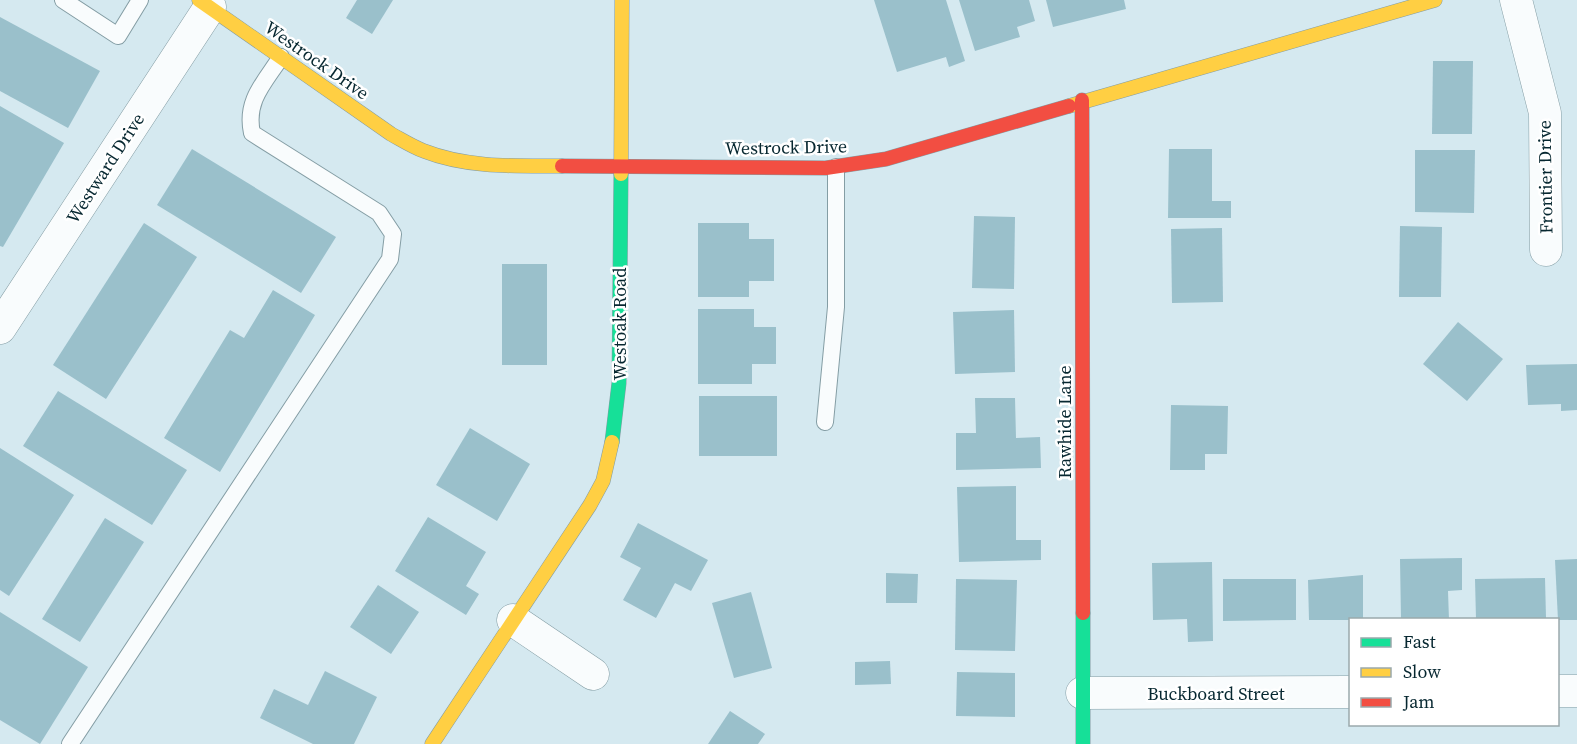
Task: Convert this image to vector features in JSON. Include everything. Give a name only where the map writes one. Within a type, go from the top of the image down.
[{"type":"street","name":"Westoak Road","points":[[432,744],[590,505],[603,481],[610,456],[620,383],[622,0]]},
{"type":"street","name":"Westrock Drive","points":[[204,4],[391,134],[423,151],[450,159],[487,165],[836,167],[886,159],[1082,100],[1435,0]]},
{"type":"street","name":"Frontier Drive","points":[[1516,0],[1545,113],[1546,250]]},
{"type":"street","name":"Westward Drive","points":[[0,328],[204,4]]},
{"type":"street","name":"Rawhide Lane","points":[[1082,100],[1083,744]]},
{"type":"street","points":[[513,620],[593,674]]},
{"type":"street","points":[[1559,692],[1577,691]]},
{"type":"street","name":"Buckboard Street","points":[[1082,693],[1349,692]]},
{"type":"lane","points":[[63,0],[118,36],[140,0]]},
{"type":"lane","points":[[70,744],[390,260],[393,234],[379,213],[252,133],[249,120],[250,104],[281,57]]},
{"type":"lane","points":[[825,422],[836,307],[836,167]]},
{"type":"building","points":[[357,0],[393,0],[372,34],[346,18]]},
{"type":"building","points":[[874,0],[946,0],[965,61],[949,67],[946,57],[897,72]]},
{"type":"building","points":[[959,0],[1029,0],[1035,21],[1017,27],[1020,37],[975,51]]},
{"type":"building","points":[[1046,0],[1124,0],[1126,9],[1053,27]]},
{"type":"building","points":[[0,17],[100,71],[68,128],[0,91]]},
{"type":"building","points":[[1433,61],[1473,61],[1472,134],[1432,134]]},
{"type":"building","points":[[0,106],[64,143],[3,247],[0,246]]},
{"type":"building","points":[[192,149],[336,237],[301,293],[157,205]]},
{"type":"building","points":[[1169,149],[1212,149],[1212,201],[1231,201],[1231,218],[1168,218]]},
{"type":"building","points":[[1415,150],[1475,150],[1474,213],[1415,212]]},
{"type":"building","points":[[974,216],[1015,217],[1014,289],[972,288]]},
{"type":"building","points":[[144,223],[197,257],[106,399],[53,365]]},
{"type":"building","points":[[698,223],[749,223],[749,239],[774,239],[774,281],[749,281],[749,297],[698,297]]},
{"type":"building","points":[[1400,226],[1442,227],[1441,297],[1399,297]]},
{"type":"building","points":[[1222,228],[1223,302],[1172,303],[1171,229]]},
{"type":"building","points":[[502,264],[547,264],[547,365],[502,365]]},
{"type":"building","points":[[273,290],[315,315],[220,472],[164,438],[230,330],[244,338]]},
{"type":"building","points":[[698,309],[754,309],[754,327],[776,327],[776,364],[752,364],[752,384],[698,384]]},
{"type":"building","points":[[1014,310],[1015,372],[955,374],[953,312]]},
{"type":"building","points":[[1458,322],[1503,359],[1467,401],[1423,364]]},
{"type":"building","points":[[1577,364],[1577,410],[1561,411],[1561,404],[1528,405],[1526,365]]},
{"type":"building","points":[[58,391],[187,470],[152,525],[23,446]]},
{"type":"building","points":[[699,396],[777,396],[777,456],[699,456]]},
{"type":"building","points":[[975,398],[1015,398],[1016,438],[1040,437],[1041,468],[956,470],[956,433],[976,433]]},
{"type":"building","points":[[1171,405],[1228,406],[1227,454],[1205,454],[1205,470],[1170,470]]},
{"type":"building","points":[[470,428],[530,464],[497,521],[436,485]]},
{"type":"building","points":[[0,448],[74,495],[9,596],[0,590]]},
{"type":"building","points":[[1016,486],[1016,540],[1041,540],[1041,560],[959,562],[957,487]]},
{"type":"building","points":[[428,517],[486,552],[466,586],[479,594],[466,615],[395,571]]},
{"type":"building","points":[[105,518],[144,542],[80,642],[42,619]]},
{"type":"building","points":[[638,523],[708,560],[691,591],[675,583],[656,618],[623,600],[641,568],[620,557]]},
{"type":"building","points":[[1462,558],[1462,590],[1448,591],[1449,618],[1401,618],[1400,559]]},
{"type":"building","points":[[1577,559],[1577,620],[1559,620],[1558,618],[1555,560]]},
{"type":"building","points":[[1212,562],[1213,641],[1188,642],[1187,619],[1153,620],[1152,563]]},
{"type":"building","points":[[886,573],[918,574],[917,603],[886,603]]},
{"type":"building","points":[[1363,575],[1363,618],[1309,620],[1308,580]]},
{"type":"building","points":[[1545,578],[1546,618],[1476,618],[1475,579]]},
{"type":"building","points":[[956,579],[1017,580],[1015,651],[955,650]]},
{"type":"building","points":[[1223,579],[1296,579],[1296,620],[1223,621]]},
{"type":"building","points":[[378,585],[419,612],[391,654],[350,627]]},
{"type":"building","points":[[751,592],[772,668],[734,678],[712,603]]},
{"type":"building","points":[[0,612],[88,667],[40,744],[0,720]]},
{"type":"building","points":[[890,661],[891,684],[855,685],[855,662]]},
{"type":"building","points":[[325,671],[377,697],[354,744],[313,744],[260,718],[274,689],[308,705]]},
{"type":"building","points":[[957,672],[1015,673],[1015,717],[956,716]]},
{"type":"building","points":[[730,711],[765,734],[758,744],[708,744]]},
{"type":"traffic: fast","points":[[612,442],[619,383],[621,174]]},
{"type":"traffic: fast","points":[[1083,613],[1083,744]]},
{"type":"traffic: slow","points":[[199,0],[391,134],[416,148],[457,161],[509,166],[562,166]]},
{"type":"traffic: slow","points":[[621,174],[622,0]]},
{"type":"traffic: slow","points":[[1069,106],[1435,0]]},
{"type":"traffic: slow","points":[[432,744],[590,505],[603,481],[612,442]]},
{"type":"traffic: jam","points":[[1082,100],[1083,613]]},
{"type":"traffic: jam","points":[[562,166],[826,168],[886,159],[1069,106]]}]
